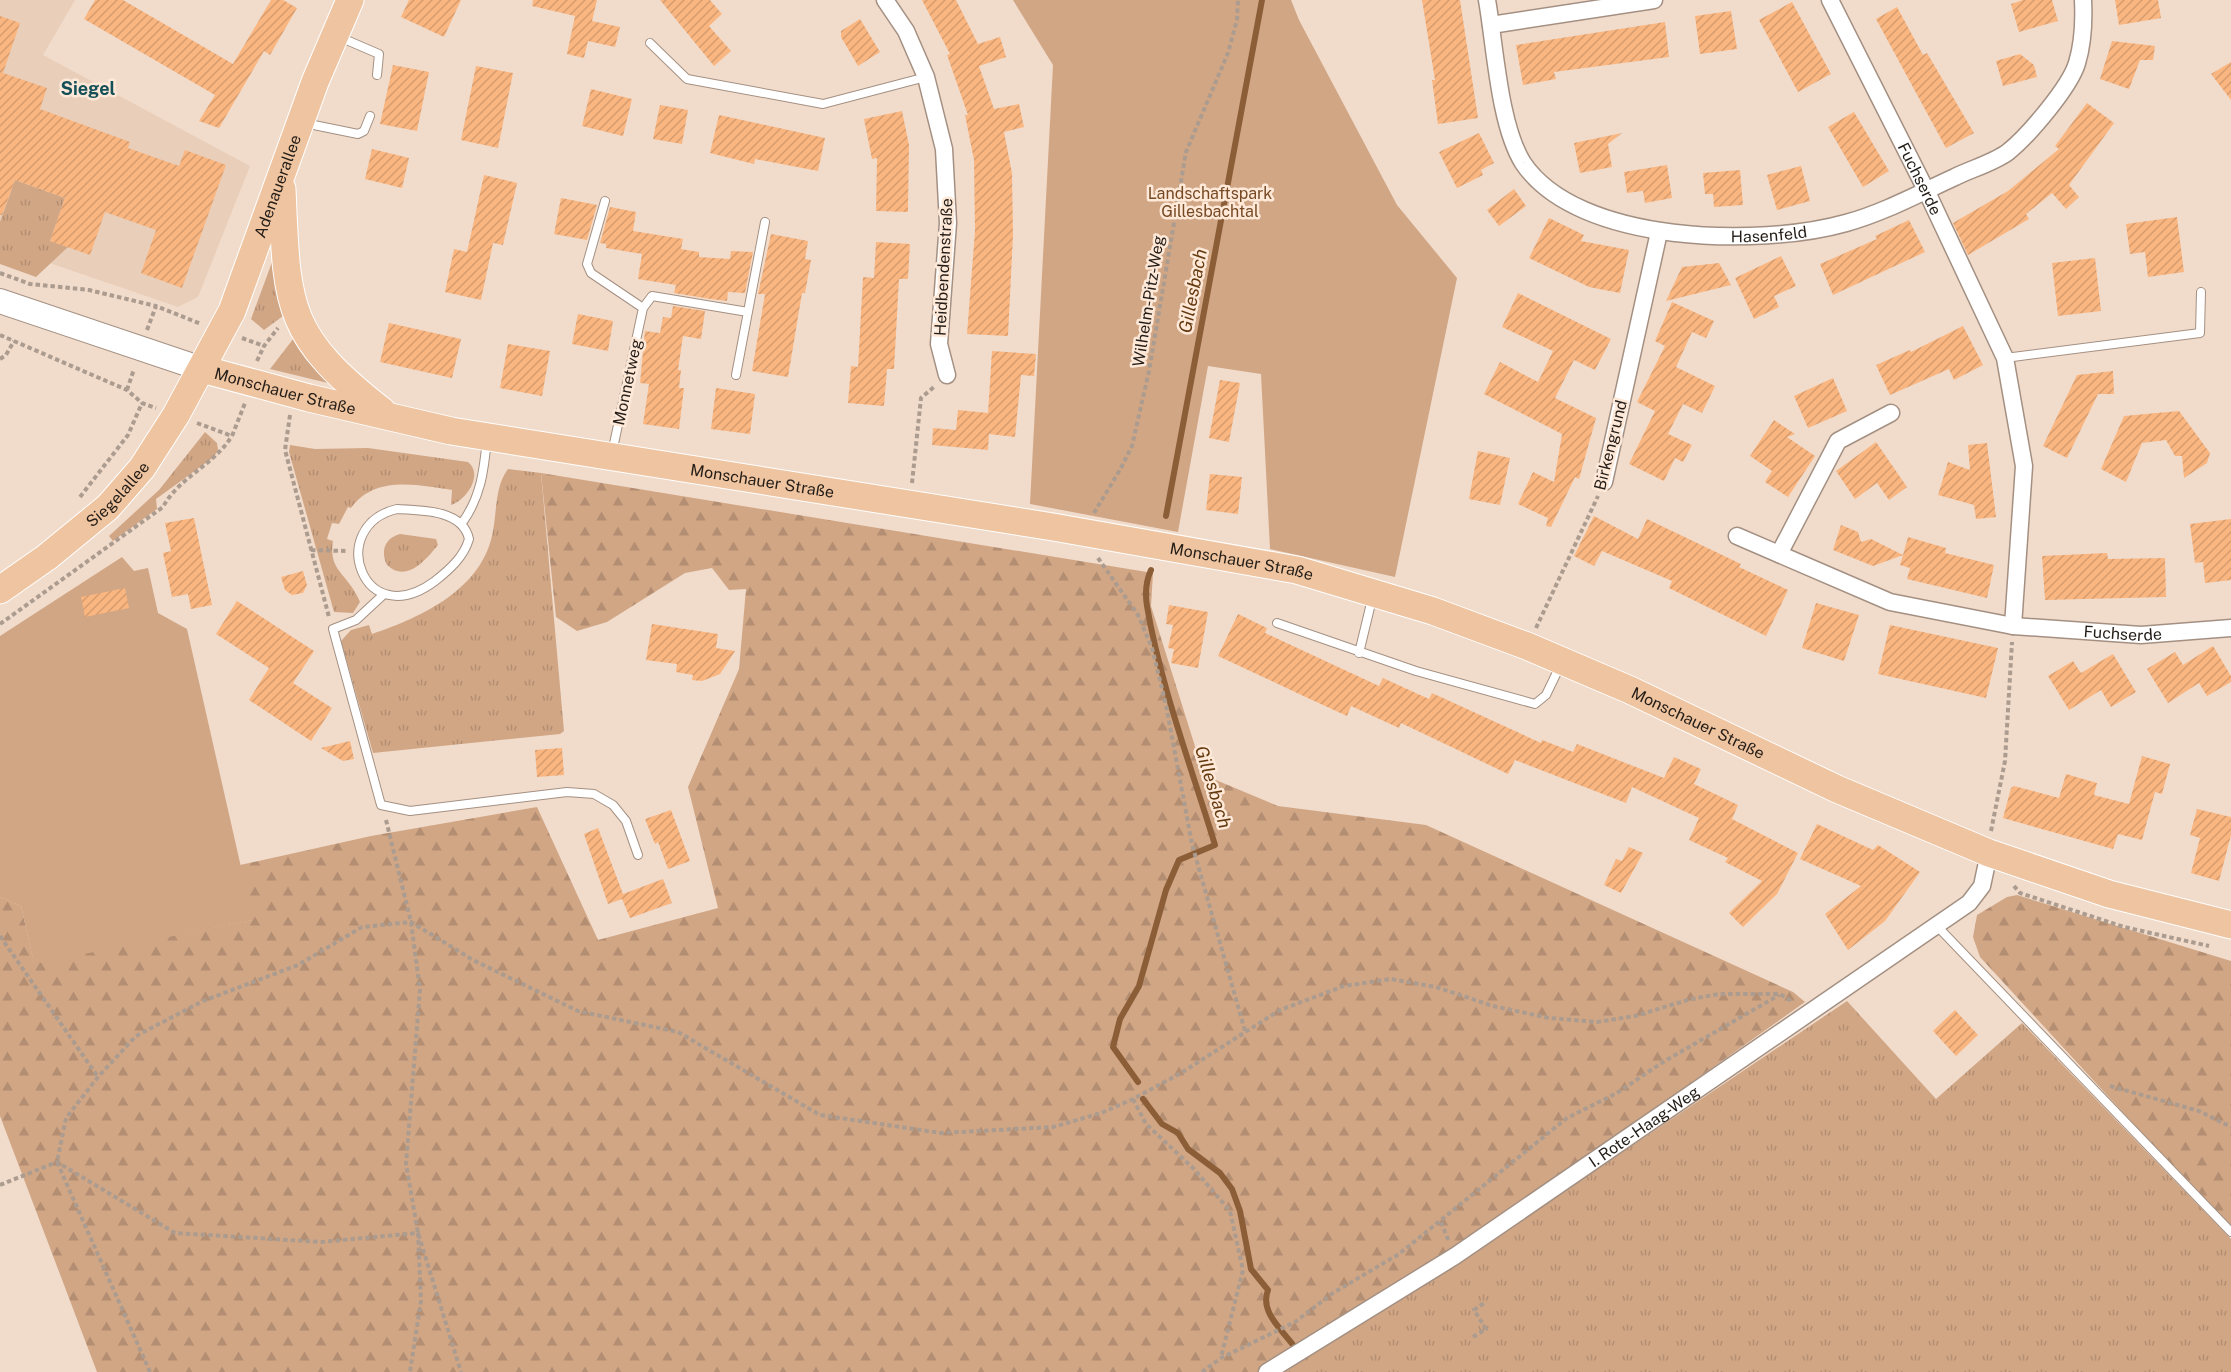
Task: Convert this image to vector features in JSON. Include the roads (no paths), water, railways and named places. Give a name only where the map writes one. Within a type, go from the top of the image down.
[{"type":"main road","name":"Adenauerallee","points":[[202,369],[222,332],[334,35],[350,0]]},
{"type":"main road","points":[[282,176],[285,255],[289,291],[295,314],[308,339],[325,362],[345,382],[389,417]]},
{"type":"main road","points":[[0,301],[202,369]]},
{"type":"main road","name":"Monschauer Straße","points":[[202,369],[389,417],[488,437],[612,456],[1093,545],[1297,570],[1433,611],[1527,646],[1630,690],[1837,789],[1989,853],[2109,894],[2230,923]]},
{"type":"main road","name":"Siegelallee","points":[[0,590],[55,551],[108,507],[142,468],[202,369]]},
{"type":"street","name":"Heidbendenstraße","points":[[885,0],[906,31],[926,77],[945,160],[948,223],[939,344],[947,375]]},
{"type":"street","name":"Hasenfeld","points":[[1487,0],[1507,125],[1524,163],[1557,196],[1605,218],[1659,232],[1746,237],[1791,235],[1847,223],[1926,190],[2007,152],[2046,113],[2077,64],[2084,21],[2083,0]]},
{"type":"street","points":[[1491,25],[1654,0]]},
{"type":"street","name":"Fuchserde","points":[[1830,0],[1926,190],[2005,358],[2024,466],[2013,626]]},
{"type":"street","name":"Birkengrund","points":[[1604,482],[1659,232]]},
{"type":"street","points":[[1779,554],[1838,441],[1891,413]]},
{"type":"street","name":"Fuchserde","points":[[1737,536],[1890,602],[2013,626],[2141,635],[2231,628]]},
{"type":"street","name":"I. Rote-Haag-Weg","points":[[1267,1372],[1455,1256],[1969,903],[1982,886],[1989,853]]},
{"type":"lane","points":[[334,35],[376,51],[379,54],[377,75]]},
{"type":"lane","points":[[650,43],[687,79],[823,104],[926,77]]},
{"type":"lane","points":[[301,123],[358,134],[364,131],[370,116]]},
{"type":"lane","points":[[605,201],[587,264],[591,273],[643,308],[652,296],[748,312]]},
{"type":"lane","points":[[736,375],[765,222]]},
{"type":"lane","points":[[2005,358],[2200,333],[2201,292]]},
{"type":"lane","name":"Monnetweg","points":[[612,456],[643,308]]},
{"type":"lane","points":[[462,523],[474,506],[483,476],[488,437]]},
{"type":"lane","points":[[412,510],[452,517],[462,523],[469,539],[467,548],[444,574],[412,596],[393,598],[383,595],[370,585],[363,574],[358,553],[363,532],[372,521],[385,512],[412,510]]},
{"type":"lane","points":[[1359,653],[1373,593]]},
{"type":"lane","points":[[383,595],[356,620],[333,629],[381,805],[410,811],[567,792],[594,794],[613,805],[626,821],[638,855]]},
{"type":"lane","points":[[1277,623],[1359,653],[1535,704],[1546,695],[1562,661]]},
{"type":"lane","points":[[1936,925],[2231,1232]]},
{"type":"waterway","name":"Gillesbach","points":[[1166,516],[1262,0]]},
{"type":"waterway","name":"Gillesbach","points":[[1138,1082],[1113,1047],[1120,1019],[1139,986],[1166,890],[1179,860],[1215,845],[1168,696],[1153,636],[1146,597],[1151,570]]},
{"type":"waterway","name":"Gillesbach","points":[[1143,1099],[1162,1124],[1178,1133],[1188,1149],[1220,1173],[1232,1189],[1240,1211],[1251,1269],[1268,1290],[1266,1298],[1270,1314],[1296,1349]]},
{"type":"district","name":"Siegel","points":[[88,89]]},
{"type":"park label","name":"Landschaftspark Gillesbachtal","points":[[1210,202]]}]
